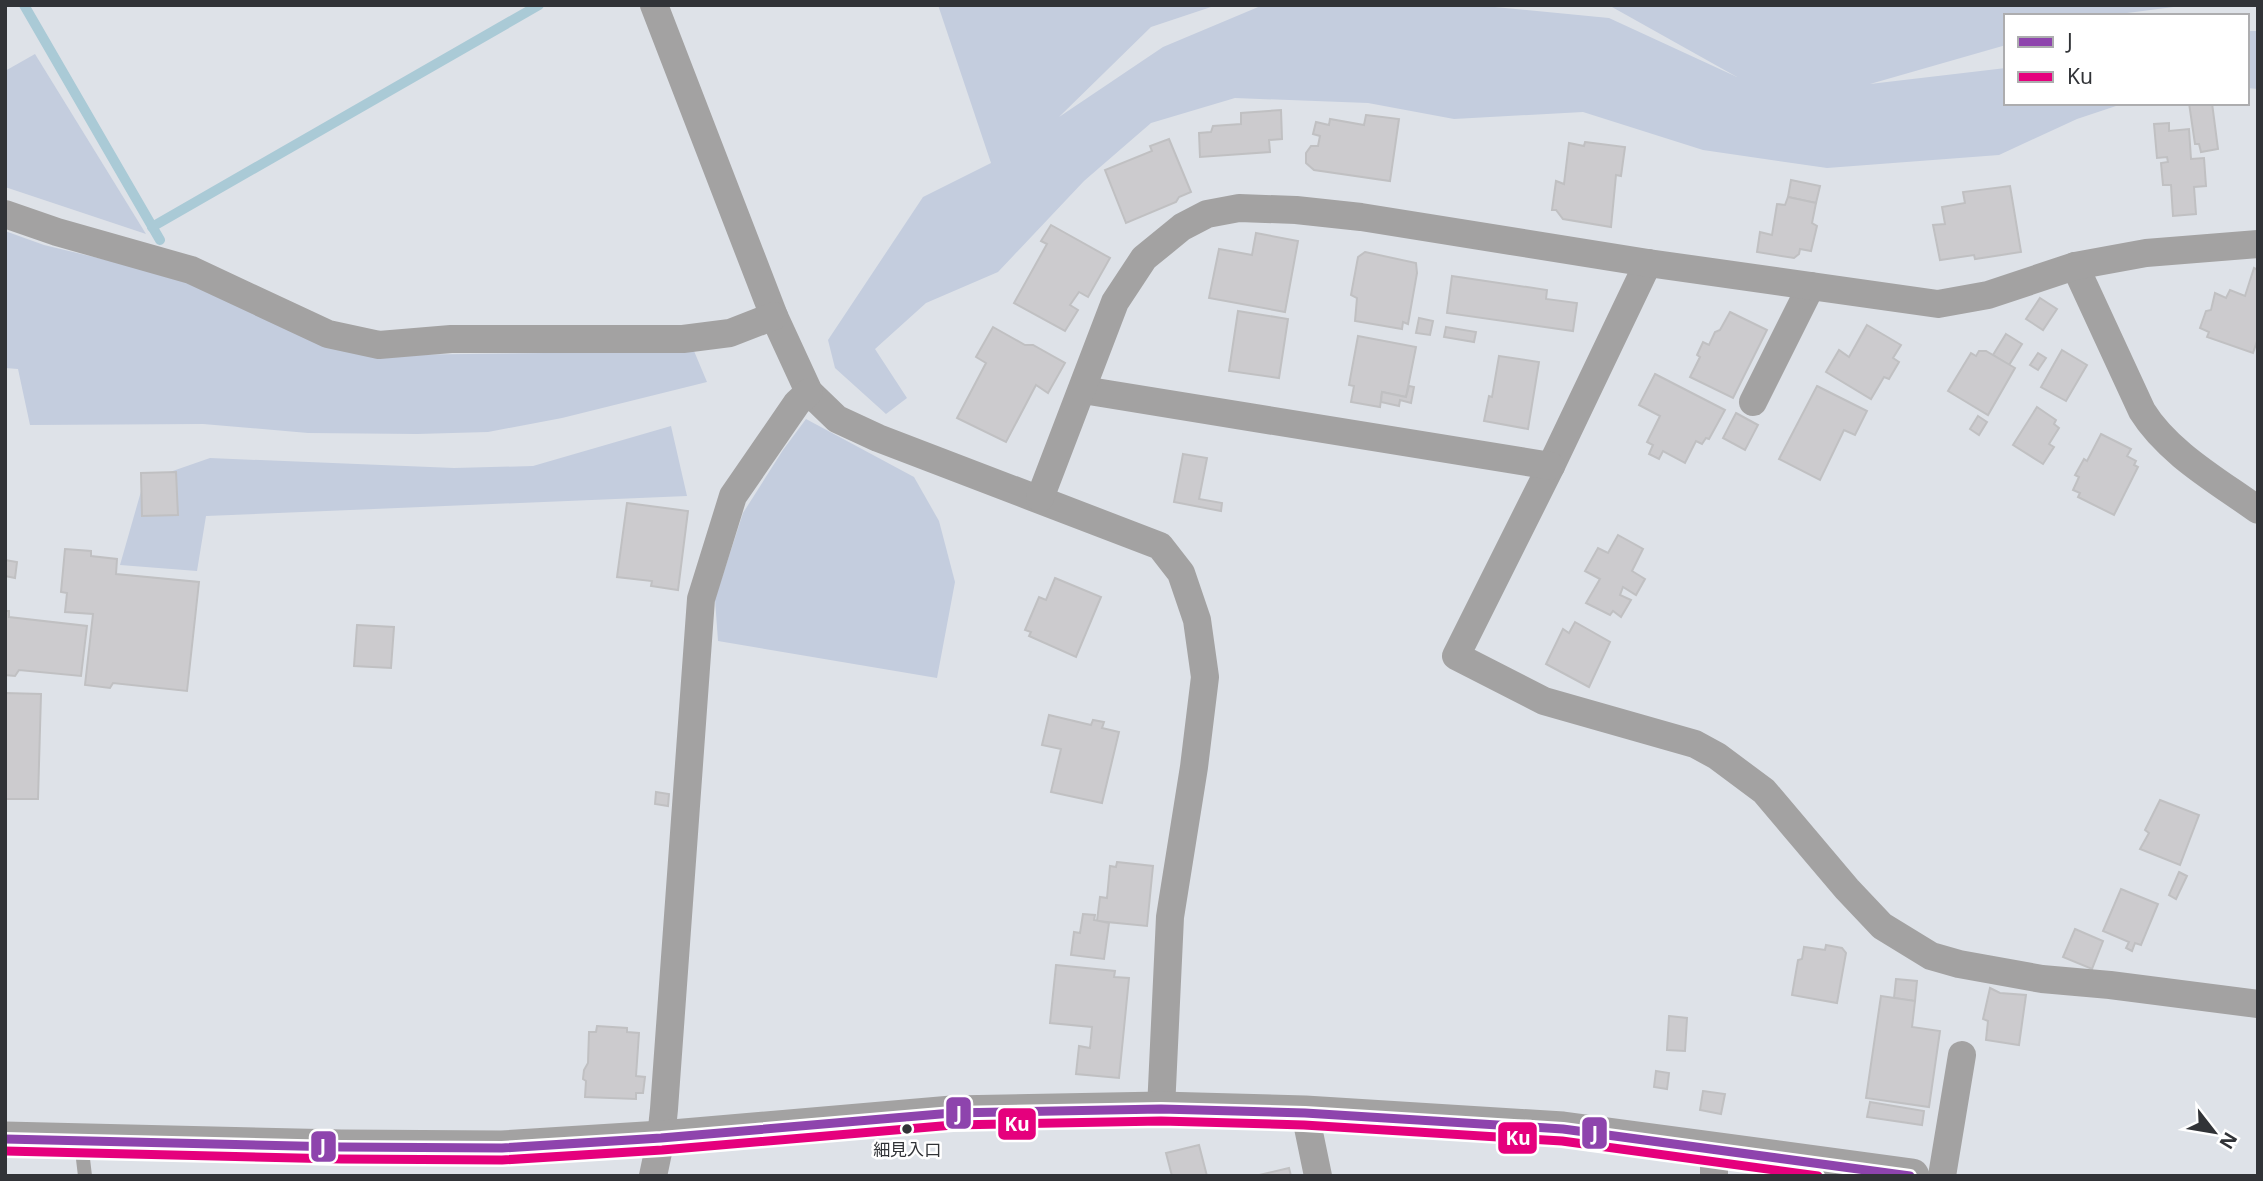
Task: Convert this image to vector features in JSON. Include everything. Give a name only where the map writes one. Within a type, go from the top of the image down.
[{"type":"street","points":[[654,5],[774,316],[809,392],[837,419],[878,438],[1160,545],[1181,572],[1197,620],[1205,677],[1170,917],[1161,1109]]},
{"type":"street","points":[[1040,498],[1115,302],[1144,258],[1182,227],[1206,214],[1239,208],[1309,211],[1361,217],[1648,263],[1938,304],[1988,295],[2075,265],[2146,253],[2258,244]]},
{"type":"street","points":[[5,214],[108,248],[191,270],[328,334],[379,345],[451,339],[683,339],[730,333],[774,316]]},
{"type":"street","points":[[1648,263],[1456,656],[1544,701],[1695,744],[1717,756],[1764,791],[1882,926],[1930,956],[2042,979],[2258,1004]]},
{"type":"street","points":[[2075,265],[2152,428],[2167,443],[2258,510]]},
{"type":"street","points":[[1753,402],[1811,286]]},
{"type":"street","points":[[1083,390],[1551,466]]},
{"type":"street","points":[[653,1176],[661,1138],[701,599],[733,496],[797,403],[809,392]]},
{"type":"street","points":[[1942,1176],[1962,1055]]},
{"type":"street","points":[[5,1139],[502,1148],[661,1138],[951,1113],[1161,1109],[1305,1113],[1563,1129],[1714,1162],[1897,1175]]},
{"type":"street","points":[[1305,1113],[1318,1176]]},
{"type":"lane","points":[[81,1140],[85,1176]]},
{"type":"shaded area","points":[[938,5],[1217,5],[1151,27],[1059,117],[1163,47],[1263,5],[1474,5],[1609,18],[1737,77],[1612,7],[1594,5],[2189,5],[2119,14],[2004,14],[2004,46],[1870,84],[2004,68],[2004,105],[2119,105],[2077,119],[1999,155],[1827,168],[1703,150],[1583,112],[1454,119],[1368,103],[1235,98],[1151,123],[1084,181],[998,272],[926,303],[875,349],[907,398],[886,414],[835,368],[828,340],[923,197],[991,163]]},
{"type":"shaded area","points":[[2249,31],[2258,31],[2258,89],[2249,88]]},
{"type":"shaded area","points":[[35,54],[146,234],[5,187],[5,71]]},
{"type":"shaded area","points":[[5,231],[44,245],[177,277],[386,355],[694,351],[707,382],[562,418],[488,432],[308,433],[203,424],[30,425],[18,369],[5,368]]},
{"type":"shaded area","points":[[806,419],[914,477],[939,521],[955,582],[937,678],[718,641],[715,599],[743,513]]},
{"type":"shaded area","points":[[671,426],[687,496],[206,516],[197,571],[120,565],[144,481],[210,458],[454,468],[533,466]]},
{"type":"building","points":[[2189,105],[2212,105],[2218,149],[2201,152],[2199,144],[2195,144]]},
{"type":"building","points":[[1281,110],[1282,139],[1269,140],[1270,152],[1200,157],[1199,133],[1211,132],[1213,126],[1241,124],[1241,113]]},
{"type":"building","points":[[1366,115],[1399,119],[1390,181],[1314,170],[1306,163],[1306,153],[1311,146],[1318,146],[1320,136],[1313,134],[1316,122],[1329,125],[1330,119],[1364,125]]},
{"type":"building","points":[[2169,123],[2169,131],[2189,129],[2191,159],[2204,158],[2206,186],[2194,187],[2196,214],[2173,216],[2171,185],[2163,185],[2161,163],[2168,162],[2167,157],[2157,158],[2154,124]]},
{"type":"building","points":[[1169,139],[1191,192],[1179,197],[1176,202],[1126,223],[1105,170],[1152,151],[1150,146]]},
{"type":"building","points":[[1585,142],[1625,147],[1621,176],[1616,175],[1611,227],[1563,219],[1556,210],[1552,210],[1556,181],[1564,184],[1569,143],[1584,146]]},
{"type":"building","points":[[1791,180],[1820,186],[1816,203],[1788,197]]},
{"type":"building","points":[[2010,186],[2021,252],[1975,259],[1974,255],[1940,260],[1933,225],[1945,224],[1942,207],[1965,203],[1963,192]]},
{"type":"building","points":[[1788,197],[1816,203],[1812,223],[1817,226],[1811,251],[1800,249],[1794,258],[1757,252],[1760,232],[1772,235],[1777,204],[1785,205]]},
{"type":"building","points":[[1051,225],[1110,258],[1088,297],[1079,292],[1070,305],[1078,310],[1065,331],[1014,303],[1047,244],[1041,241]]},
{"type":"building","points":[[1256,233],[1298,241],[1285,312],[1209,298],[1219,249],[1252,255]]},
{"type":"building","points":[[1365,252],[1416,263],[1417,273],[1408,324],[1403,322],[1402,329],[1355,321],[1357,298],[1351,295],[1358,257]]},
{"type":"building","points":[[2254,268],[2258,270],[2258,338],[2253,353],[2207,337],[2209,332],[2200,328],[2206,311],[2211,310],[2215,293],[2226,298],[2230,290],[2245,296]]},
{"type":"building","points":[[1452,276],[1547,290],[1546,299],[1577,303],[1573,331],[1447,313]]},
{"type":"building","points":[[2040,298],[2057,309],[2043,330],[2026,319]]},
{"type":"building","points":[[1238,311],[1288,319],[1279,378],[1229,371]]},
{"type":"building","points":[[1730,312],[1767,330],[1733,398],[1690,377],[1700,357],[1697,355],[1703,342],[1709,345]]},
{"type":"building","points":[[1419,318],[1433,321],[1430,335],[1416,333]]},
{"type":"building","points":[[1867,325],[1901,345],[1893,358],[1899,362],[1889,379],[1884,377],[1871,399],[1826,372],[1839,350],[1849,357]]},
{"type":"building","points":[[993,327],[1065,363],[1048,393],[1036,385],[1006,442],[957,418],[986,363],[976,357]]},
{"type":"building","points":[[1446,327],[1476,332],[1474,342],[1444,337]]},
{"type":"building","points":[[2006,334],[2022,344],[2009,365],[1993,355]]},
{"type":"building","points":[[1358,336],[1416,347],[1406,397],[1382,392],[1380,407],[1351,402],[1354,386],[1349,385]]},
{"type":"building","points":[[2062,350],[2087,365],[2066,401],[2041,387]]},
{"type":"building","points":[[1979,351],[1986,351],[2015,368],[1988,415],[1948,391],[1971,353],[1976,356]]},
{"type":"building","points":[[2038,353],[2046,358],[2038,370],[2030,365]]},
{"type":"building","points":[[1499,356],[1539,362],[1528,429],[1484,421],[1489,396],[1492,397]]},
{"type":"building","points":[[1655,374],[1725,410],[1709,439],[1706,438],[1702,444],[1696,441],[1685,463],[1663,451],[1659,459],[1649,454],[1653,445],[1647,442],[1660,416],[1639,405]]},
{"type":"building","points":[[1409,386],[1414,387],[1411,403],[1400,400],[1399,406],[1381,402],[1382,392],[1406,397]]},
{"type":"building","points":[[1817,386],[1867,411],[1855,435],[1844,430],[1820,480],[1779,459]]},
{"type":"building","points":[[2037,407],[2056,420],[2054,424],[2059,428],[2049,444],[2054,447],[2043,464],[2013,445]]},
{"type":"building","points":[[1736,413],[1758,425],[1745,450],[1723,438]]},
{"type":"building","points":[[1978,416],[1987,422],[1979,435],[1970,429]]},
{"type":"building","points":[[2101,434],[2131,449],[2127,456],[2136,461],[2134,465],[2138,467],[2114,515],[2078,497],[2080,493],[2073,490],[2079,477],[2075,475],[2084,459],[2087,461]]},
{"type":"building","points":[[1183,454],[1207,458],[1199,499],[1222,503],[1221,511],[1174,502]]},
{"type":"building","points":[[176,472],[178,515],[142,516],[141,473]]},
{"type":"building","points":[[627,503],[688,511],[678,590],[651,586],[652,581],[617,577]]},
{"type":"building","points":[[1618,535],[1643,549],[1632,571],[1645,579],[1636,595],[1623,587],[1620,595],[1631,600],[1621,617],[1613,611],[1610,615],[1586,603],[1600,579],[1585,571],[1598,548],[1608,553]]},
{"type":"building","points":[[65,549],[91,551],[91,556],[117,559],[116,574],[199,582],[187,691],[113,683],[110,688],[85,685],[93,614],[65,612],[67,593],[61,592]]},
{"type":"building","points":[[5,560],[17,562],[15,578],[5,576]]},
{"type":"building","points":[[1055,578],[1101,597],[1076,657],[1029,636],[1031,632],[1025,630],[1039,597],[1046,600]]},
{"type":"building","points":[[5,611],[9,611],[9,617],[87,626],[81,676],[19,670],[15,676],[5,675]]},
{"type":"building","points":[[1575,622],[1610,642],[1589,687],[1546,664],[1563,629],[1569,633]]},
{"type":"building","points":[[357,625],[394,627],[391,668],[354,666]]},
{"type":"building","points":[[5,693],[41,694],[38,799],[5,799]]},
{"type":"building","points":[[1049,715],[1091,725],[1093,720],[1104,722],[1102,728],[1119,732],[1102,803],[1051,792],[1061,749],[1042,745]]},
{"type":"building","points":[[656,792],[669,794],[668,806],[655,804]]},
{"type":"building","points":[[2160,800],[2199,815],[2180,865],[2140,849],[2149,833],[2145,830]]},
{"type":"building","points":[[1117,862],[1153,866],[1147,926],[1097,921],[1100,897],[1107,898],[1110,866],[1116,867]]},
{"type":"building","points":[[2179,872],[2187,876],[2176,899],[2169,895]]},
{"type":"building","points":[[2121,889],[2158,904],[2141,945],[2135,943],[2132,951],[2126,948],[2129,942],[2103,931]]},
{"type":"building","points":[[1083,914],[1095,915],[1094,920],[1109,923],[1104,959],[1071,955],[1074,932],[1080,933]]},
{"type":"building","points":[[2075,929],[2103,941],[2092,969],[2063,957]]},
{"type":"building","points":[[1826,945],[1842,948],[1846,953],[1837,1003],[1792,995],[1798,960],[1802,959],[1804,947],[1825,950]]},
{"type":"building","points":[[1056,965],[1115,971],[1114,977],[1129,978],[1119,1078],[1076,1074],[1079,1046],[1090,1048],[1092,1027],[1050,1023]]},
{"type":"building","points":[[1896,979],[1917,981],[1915,1001],[1894,998]]},
{"type":"building","points":[[1990,988],[2000,993],[2026,995],[2019,1045],[1986,1040],[1988,1021],[1983,1019]]},
{"type":"building","points":[[1881,996],[1915,1001],[1912,1027],[1940,1031],[1929,1107],[1866,1098]]},
{"type":"building","points":[[1669,1016],[1687,1018],[1685,1051],[1667,1050]]},
{"type":"building","points":[[597,1026],[627,1028],[627,1032],[639,1033],[636,1076],[645,1077],[643,1093],[636,1093],[636,1099],[585,1097],[586,1081],[583,1079],[588,1063],[589,1032],[596,1032]]},
{"type":"building","points":[[1656,1071],[1669,1073],[1667,1089],[1654,1087]]},
{"type":"building","points":[[1703,1091],[1725,1094],[1721,1114],[1700,1110]]},
{"type":"building","points":[[1870,1102],[1924,1111],[1922,1125],[1867,1117]]},
{"type":"building","points":[[1199,1145],[1207,1176],[1172,1176],[1166,1153]]},
{"type":"building","points":[[1289,1168],[1291,1176],[1255,1176]]},
{"type":"waterway","points":[[24,5],[160,240]]},
{"type":"waterway","points":[[152,227],[539,5]]},
{"type":"transit line","name":"J","points":[[5,1139],[502,1148],[661,1138],[952,1113],[1161,1109],[1305,1113],[1563,1129],[1910,1176]]},
{"type":"transit line","name":"Ku","points":[[5,1151],[502,1160],[662,1150],[953,1125],[1161,1121],[1304,1125],[1562,1141],[1818,1176]]},
{"type":"place","name":"細見入口","points":[[907,1129]]}]
